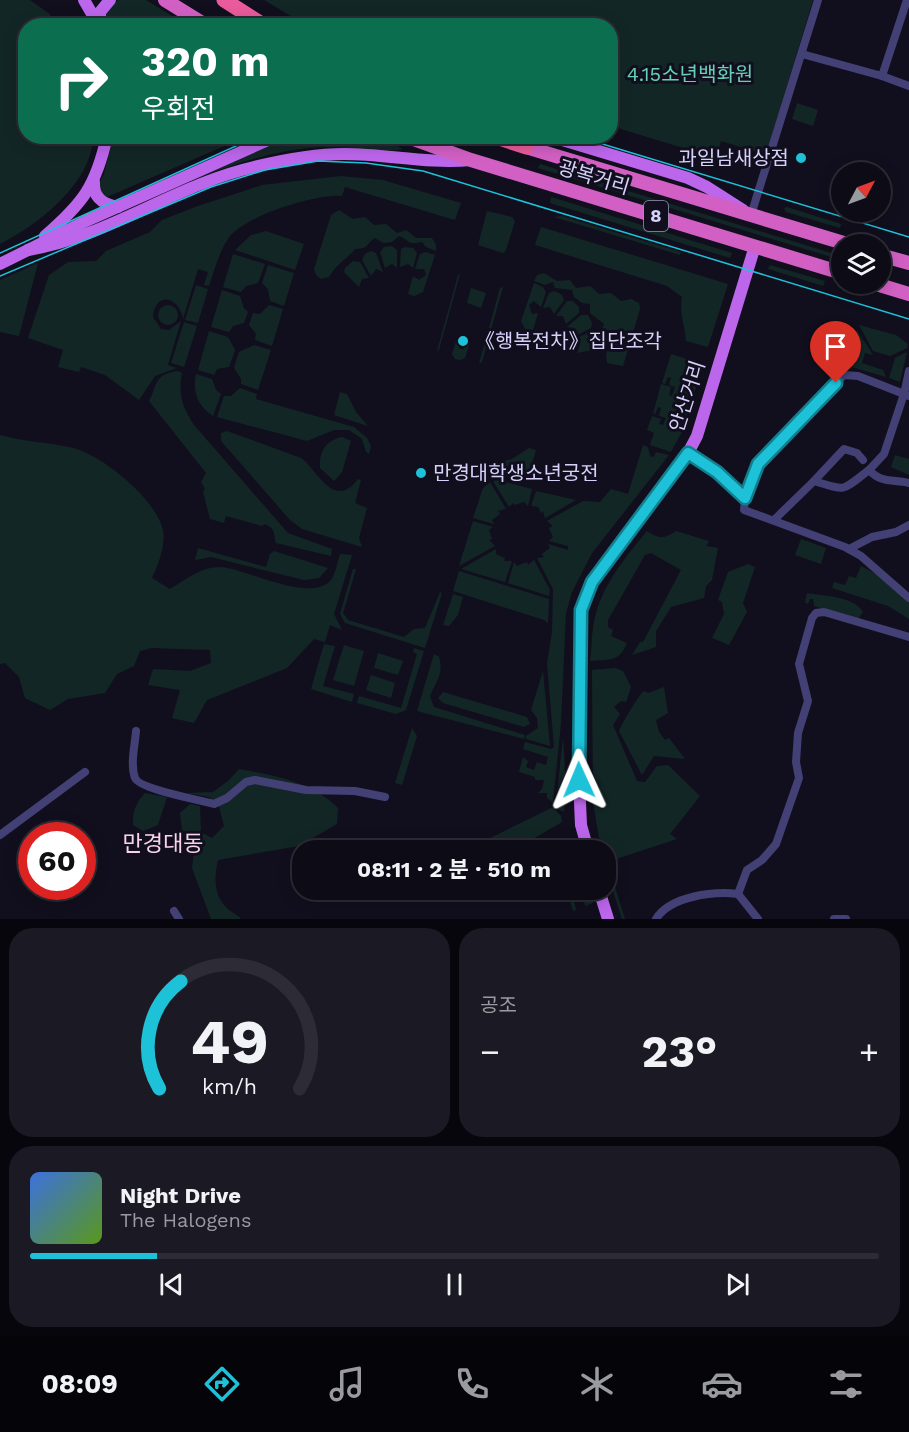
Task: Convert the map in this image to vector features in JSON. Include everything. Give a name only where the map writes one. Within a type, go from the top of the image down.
[{"type":"highway","points":[[165,0],[194,18]]},
{"type":"highway","points":[[224,0],[252,18]]},
{"type":"highway","name":"광복거리","points":[[427,144],[471,160],[831,270]]},
{"type":"highway","name":"8","points":[[517,144],[526,147]]},
{"type":"highway","name":"광복거리","points":[[526,147],[831,239]]},
{"type":"highway","points":[[891,258],[909,263]]},
{"type":"highway","points":[[891,289],[909,294]]},
{"type":"main road","points":[[84,0],[95,18]]},
{"type":"main road","points":[[100,18],[100,12],[110,0]]},
{"type":"main road","points":[[28,250],[56,227],[86,195],[94,182],[106,144]]},
{"type":"main road","points":[[0,264],[118,207],[259,144]]},
{"type":"main road","points":[[575,144],[688,178],[707,187],[751,215]]},
{"type":"main road","points":[[28,250],[48,247],[95,230],[211,180],[289,159],[345,154],[437,163],[471,160]]},
{"type":"main road","points":[[94,182],[94,190],[102,201],[118,207]]},
{"type":"main road","name":"안산거리","points":[[585,840],[581,825],[579,780],[581,610],[592,582],[688,453],[704,415],[755,246]]},
{"type":"main road","points":[[601,900],[608,919]]},
{"type":"street","points":[[751,215],[818,0]]},
{"type":"street","points":[[882,76],[907,0]]},
{"type":"street","points":[[802,54],[882,76],[909,86]]},
{"type":"street","points":[[814,482],[833,489],[841,489],[869,470],[884,454],[906,395],[909,370]]},
{"type":"street","points":[[906,395],[858,375],[844,375],[758,464],[745,498],[744,510],[849,549],[861,556],[909,597]]},
{"type":"street","points":[[774,520],[814,482],[844,449],[857,453],[863,460]]},
{"type":"street","points":[[688,453],[717,472],[745,498]]},
{"type":"street","points":[[869,470],[876,478],[893,483],[909,483]]},
{"type":"street","points":[[849,549],[872,537],[896,532],[909,525]]},
{"type":"street","points":[[738,894],[747,870],[762,860],[776,844],[799,778],[796,762],[798,733],[808,701],[799,664],[812,618],[816,613],[824,612],[909,637]]},
{"type":"street","points":[[136,731],[133,767],[135,779],[139,784],[157,789],[214,804],[227,798],[246,782],[255,780],[306,789],[355,791],[385,797]]},
{"type":"street","points":[[0,835],[86,772]]},
{"type":"street","points":[[656,919],[672,904],[722,892],[738,894],[758,919]]},
{"type":"street","points":[[834,919],[846,919]]},
{"type":"green space","points":[[0,0],[30,0],[51,15],[46,18],[18,18],[18,144],[92,144],[83,170],[60,201],[30,226],[0,244]]},
{"type":"green space","points":[[118,0],[146,0],[176,18],[104,18],[103,15]]},
{"type":"green space","name":"4.15소년백화원","points":[[264,0],[813,0],[766,155],[721,141],[716,158],[618,128],[618,18],[294,18]]},
{"type":"green space","points":[[797,103],[818,110],[813,126],[792,119]]},
{"type":"green space","points":[[111,144],[229,144],[107,197],[102,196],[98,186],[104,174]]},
{"type":"green space","points":[[273,144],[393,144],[403,149],[325,147],[285,151],[228,167],[173,188]]},
{"type":"green space","points":[[540,164],[831,253],[831,257],[538,168]]},
{"type":"green space","points":[[341,176],[383,180],[461,203],[455,220],[345,187],[342,196],[299,202],[266,214],[239,228],[223,247],[209,286],[204,285],[208,272],[198,269],[183,319],[181,311],[172,301],[162,300],[158,303],[153,317],[161,329],[169,330],[181,321],[168,365],[177,368],[155,376],[139,400],[105,375],[81,367],[79,372],[58,367],[63,350],[28,338],[49,275],[68,262],[96,261],[106,251],[150,232],[162,220],[262,185]]},
{"type":"green space","points":[[551,197],[732,253],[730,258],[550,203]]},
{"type":"green space","points":[[784,208],[841,224],[840,228],[786,212]]},
{"type":"green space","points":[[339,210],[353,219],[365,217],[374,225],[386,224],[397,233],[406,230],[416,238],[432,238],[436,251],[426,247],[422,242],[411,243],[399,236],[392,242],[383,243],[375,238],[365,247],[355,249],[329,277],[321,279],[316,275],[314,269],[331,215]]},
{"type":"green space","points":[[487,211],[512,217],[515,221],[503,253],[478,245]]},
{"type":"green space","points":[[562,216],[681,252],[680,255],[554,217]]},
{"type":"green space","points":[[541,227],[728,284],[708,347],[686,341],[682,297],[667,286],[535,245]]},
{"type":"green space","points":[[266,231],[304,244],[295,270],[235,250],[251,235]]},
{"type":"green space","points":[[392,246],[397,250],[397,268],[392,264],[385,268],[380,252],[384,247]]},
{"type":"green space","points":[[413,248],[417,253],[413,268],[408,264],[400,267],[401,249]]},
{"type":"green space","points":[[371,251],[376,253],[383,272],[376,269],[371,276],[362,260],[365,254]]},
{"type":"green space","points":[[426,252],[435,255],[423,292],[414,296],[408,294],[413,276],[419,280],[426,275],[424,269],[415,269],[420,254]]},
{"type":"green space","points":[[233,254],[265,264],[258,283],[246,286],[241,292],[223,287]]},
{"type":"green space","points":[[353,261],[360,262],[369,278],[362,279],[359,287],[344,272]]},
{"type":"green space","points":[[38,263],[19,336],[0,332],[0,280]]},
{"type":"green space","points":[[268,265],[294,273],[284,306],[270,301],[268,289],[262,283]]},
{"type":"green space","points":[[770,265],[825,281],[823,286],[768,269]]},
{"type":"green space","points":[[544,273],[557,281],[570,280],[576,288],[590,286],[599,294],[611,293],[621,301],[631,299],[639,303],[640,309],[623,366],[607,363],[606,354],[610,346],[604,342],[601,332],[604,324],[590,313],[590,304],[582,303],[574,297],[572,290],[555,288],[553,282],[545,285],[534,281],[537,275]]},
{"type":"green space","points":[[460,274],[439,350],[437,351],[458,275]]},
{"type":"green space","points":[[534,283],[543,287],[546,292],[541,307],[534,301],[529,305],[532,314],[538,313],[533,330],[525,329],[521,321]]},
{"type":"green space","points":[[196,285],[208,289],[198,323],[185,320]]},
{"type":"green space","points":[[503,287],[482,362],[479,364],[500,288]]},
{"type":"green space","points":[[471,288],[486,293],[481,308],[467,303]]},
{"type":"green space","points":[[222,290],[240,296],[248,312],[244,323],[233,326],[229,332],[211,327]]},
{"type":"green space","points":[[555,291],[562,295],[564,300],[554,314],[550,307],[543,308],[549,293]]},
{"type":"green space","points":[[567,301],[573,301],[579,307],[579,313],[566,324],[563,316],[556,316]]},
{"type":"green space","points":[[168,305],[175,308],[178,315],[175,322],[168,325],[161,322],[158,315],[161,308]]},
{"type":"green space","points":[[269,305],[283,309],[272,346],[255,340],[256,334],[249,325],[253,313],[260,314]]},
{"type":"green space","points":[[581,315],[588,315],[592,323],[591,328],[573,337],[574,328],[567,327]]},
{"type":"green space","points":[[184,322],[197,326],[184,367],[171,363]]},
{"type":"green space","points":[[859,325],[896,335],[908,344],[907,348],[890,356],[873,351]]},
{"type":"green space","points":[[857,330],[873,355],[865,353],[862,363],[883,370],[886,377],[845,365]]},
{"type":"green space","points":[[209,331],[228,337],[235,350],[229,367],[217,369],[214,375],[198,370]]},
{"type":"green space","points":[[592,331],[598,334],[600,344],[598,349],[577,353],[580,344],[575,339]]},
{"type":"green space","points":[[457,338],[461,339],[459,348],[463,350],[467,341],[470,342],[465,358],[460,360],[455,359],[452,354]]},
{"type":"green space","points":[[254,345],[271,350],[258,390],[241,384],[241,379],[234,368],[239,352]]},
{"type":"green space","points":[[907,352],[900,382],[889,378],[895,358]]},
{"type":"green space","points":[[671,354],[703,364],[683,430],[671,452],[650,445],[654,433],[647,430],[652,416],[661,419],[659,424],[663,425],[666,418],[659,416],[661,408],[658,407],[653,414],[661,384],[671,387],[669,395],[672,396],[675,387],[669,385],[671,378],[668,377],[665,384],[662,383]]},
{"type":"green space","points":[[178,371],[182,373],[180,387],[182,400],[194,425],[288,533],[332,549],[331,556],[276,543],[272,529],[264,524],[262,526],[226,516],[224,523],[210,519],[203,492],[205,489],[201,482],[206,473],[149,401],[161,377]]},
{"type":"green space","points":[[196,374],[212,379],[216,390],[221,394],[213,416],[203,408],[197,398]]},
{"type":"green space","points":[[240,388],[257,394],[256,399],[354,427],[367,438],[371,446],[369,454],[366,452],[362,439],[349,430],[334,430],[307,441],[217,417],[224,396],[231,396]]},
{"type":"green space","points":[[340,392],[347,394],[356,412],[368,426],[334,415]]},
{"type":"green space","points":[[227,431],[301,458],[326,485],[333,489],[341,491],[349,488],[358,479],[361,480],[355,503],[367,508],[359,538],[362,547],[302,529],[290,520],[221,441],[221,433]]},
{"type":"green space","points":[[0,435],[55,444],[85,452],[126,480],[150,505],[163,530],[162,548],[152,578],[170,589],[200,572],[220,567],[294,587],[322,586],[331,580],[340,554],[352,555],[334,614],[342,630],[330,625],[325,642],[314,639],[287,668],[207,700],[194,723],[172,718],[180,690],[148,685],[153,669],[190,671],[211,663],[210,650],[152,648],[140,651],[134,666],[117,674],[105,693],[68,699],[50,710],[25,698],[19,677],[5,663],[0,664]]},
{"type":"green space","points":[[342,437],[351,441],[342,472],[334,481],[320,468],[321,457],[327,444]]},
{"type":"green space","points":[[643,445],[648,447],[650,456],[654,457],[656,452],[669,455],[592,553],[572,592],[566,613],[561,723],[553,803],[547,798],[547,793],[538,793],[542,789],[544,780],[535,780],[535,777],[519,772],[523,757],[528,761],[526,767],[534,770],[537,762],[546,765],[548,757],[523,749],[525,742],[551,749],[554,747],[547,663],[552,632],[553,589],[537,558],[544,557],[542,554],[550,548],[548,544],[568,550],[568,546],[549,541],[553,537],[549,528],[553,526],[547,521],[583,501],[600,502],[611,489],[628,494]]},
{"type":"green space","points":[[529,448],[536,450],[529,473],[494,463],[512,459]]},
{"type":"green space","points":[[895,455],[909,459],[909,475],[891,467]]},
{"type":"green space","points":[[498,480],[532,489],[528,506],[524,502],[514,505],[513,503],[509,507],[493,481]]},
{"type":"green space","points":[[490,482],[506,509],[498,511],[500,514],[492,520],[494,524],[473,518],[483,488]]},
{"type":"green space","points":[[536,491],[576,500],[545,518],[543,511],[541,513],[538,507],[531,506]]},
{"type":"green space","points":[[473,521],[493,527],[489,530],[492,539],[489,540],[495,546],[459,566]]},
{"type":"green space","points":[[647,531],[661,537],[676,531],[709,541],[706,546],[718,548],[712,580],[706,586],[704,598],[671,607],[656,631],[656,647],[632,655],[640,642],[643,642],[681,570],[651,553],[645,555],[608,620],[608,627],[613,630],[611,636],[627,643],[624,649],[613,659],[590,661],[593,628],[600,601],[621,564]]},
{"type":"green space","points":[[801,539],[826,548],[821,564],[795,555]]},
{"type":"green space","points":[[198,548],[266,567],[270,554],[274,551],[328,568],[319,578],[304,580],[211,557],[195,560]]},
{"type":"green space","points":[[496,549],[496,554],[505,558],[504,561],[512,561],[505,582],[461,569]]},
{"type":"green space","points":[[534,560],[550,590],[549,596],[508,583],[514,562],[517,566],[527,562],[528,565]]},
{"type":"green space","points":[[748,564],[755,567],[743,603],[747,612],[729,645],[712,638],[724,614],[722,602],[718,600],[728,572]]},
{"type":"green space","points":[[861,566],[876,574],[909,603],[909,619],[888,606],[832,588],[834,582],[845,585],[849,576],[856,578]]},
{"type":"green space","points":[[353,569],[356,569],[343,613],[348,620],[404,637],[414,629],[425,628],[440,592],[442,593],[425,648],[345,623],[340,614]]},
{"type":"green space","points":[[459,571],[549,599],[548,623],[453,591]]},
{"type":"green space","points":[[807,593],[846,600],[863,612],[858,619],[814,606],[813,599],[810,599],[808,604],[805,602]]},
{"type":"green space","points":[[453,594],[463,597],[458,615],[449,626],[443,625]]},
{"type":"green space","points":[[324,644],[335,646],[323,686],[354,694],[352,702],[311,689]]},
{"type":"green space","points":[[344,645],[364,651],[354,686],[333,680]]},
{"type":"green space","points":[[414,648],[424,651],[406,710],[396,714],[357,703],[359,696],[401,708],[417,654],[413,652]]},
{"type":"green space","points":[[378,653],[403,661],[398,675],[374,668]]},
{"type":"green space","points":[[434,654],[439,657],[441,668],[430,696],[434,707],[525,735],[524,739],[417,711]]},
{"type":"green space","points":[[615,668],[623,671],[631,687],[626,702],[621,701],[614,707],[620,714],[613,725],[637,781],[645,782],[657,766],[668,765],[700,796],[670,834],[677,839],[616,859],[616,840],[599,840],[593,802],[592,670]]},
{"type":"green space","points":[[543,671],[550,746],[526,739],[526,736],[538,728],[537,718],[531,710]]},
{"type":"green space","points":[[371,675],[395,683],[391,698],[366,690]]},
{"type":"green space","points":[[664,687],[668,713],[656,720],[659,732],[665,740],[669,738],[685,759],[654,756],[642,775],[619,731],[644,691],[648,693]]},
{"type":"green space","points":[[443,692],[527,717],[530,724],[524,727],[443,703],[438,698]]},
{"type":"green space","points":[[412,728],[417,736],[402,785],[395,783]]},
{"type":"green space","points":[[563,737],[566,786],[564,812],[557,809],[556,804]]},
{"type":"green space","points":[[239,769],[279,777],[305,786],[328,799],[338,808],[337,824],[309,840],[292,840],[292,847],[218,860],[217,893],[224,905],[241,919],[211,919],[192,868],[195,844],[183,839],[180,813],[190,804],[200,806],[201,832],[212,838],[224,826],[218,803],[209,797],[186,793],[213,792]]},
{"type":"green space","points":[[145,793],[167,797],[158,825],[143,831],[133,825],[133,821],[137,804]]},
{"type":"green space","points":[[553,807],[561,816],[562,822],[531,840],[486,840]]},
{"type":"green space","points":[[616,890],[625,919],[622,919],[616,900]]},
{"type":"green space","points":[[570,900],[574,900],[576,910],[573,911]]},
{"type":"green space","points":[[583,900],[592,900],[593,903],[585,906]]},
{"type":"tram line","points":[[0,253],[240,144]]},
{"type":"tram line","points":[[602,144],[909,237]]},
{"type":"tram line","points":[[0,276],[211,187],[265,170],[318,161],[366,163],[423,171],[909,319]]},
{"type":"place","name":"과일남새상점","points":[[801,158]]},
{"type":"place","name":"《행복전차》집단조각","points":[[463,341]]},
{"type":"place","name":"만경대학생소년궁전","points":[[421,473]]},
{"type":"district","name":"만경대동","points":[[163,843]]},
{"type":"route","points":[[579,780],[581,610],[592,582],[617,545],[688,453],[717,472],[745,498],[758,464],[836,383]]}]
